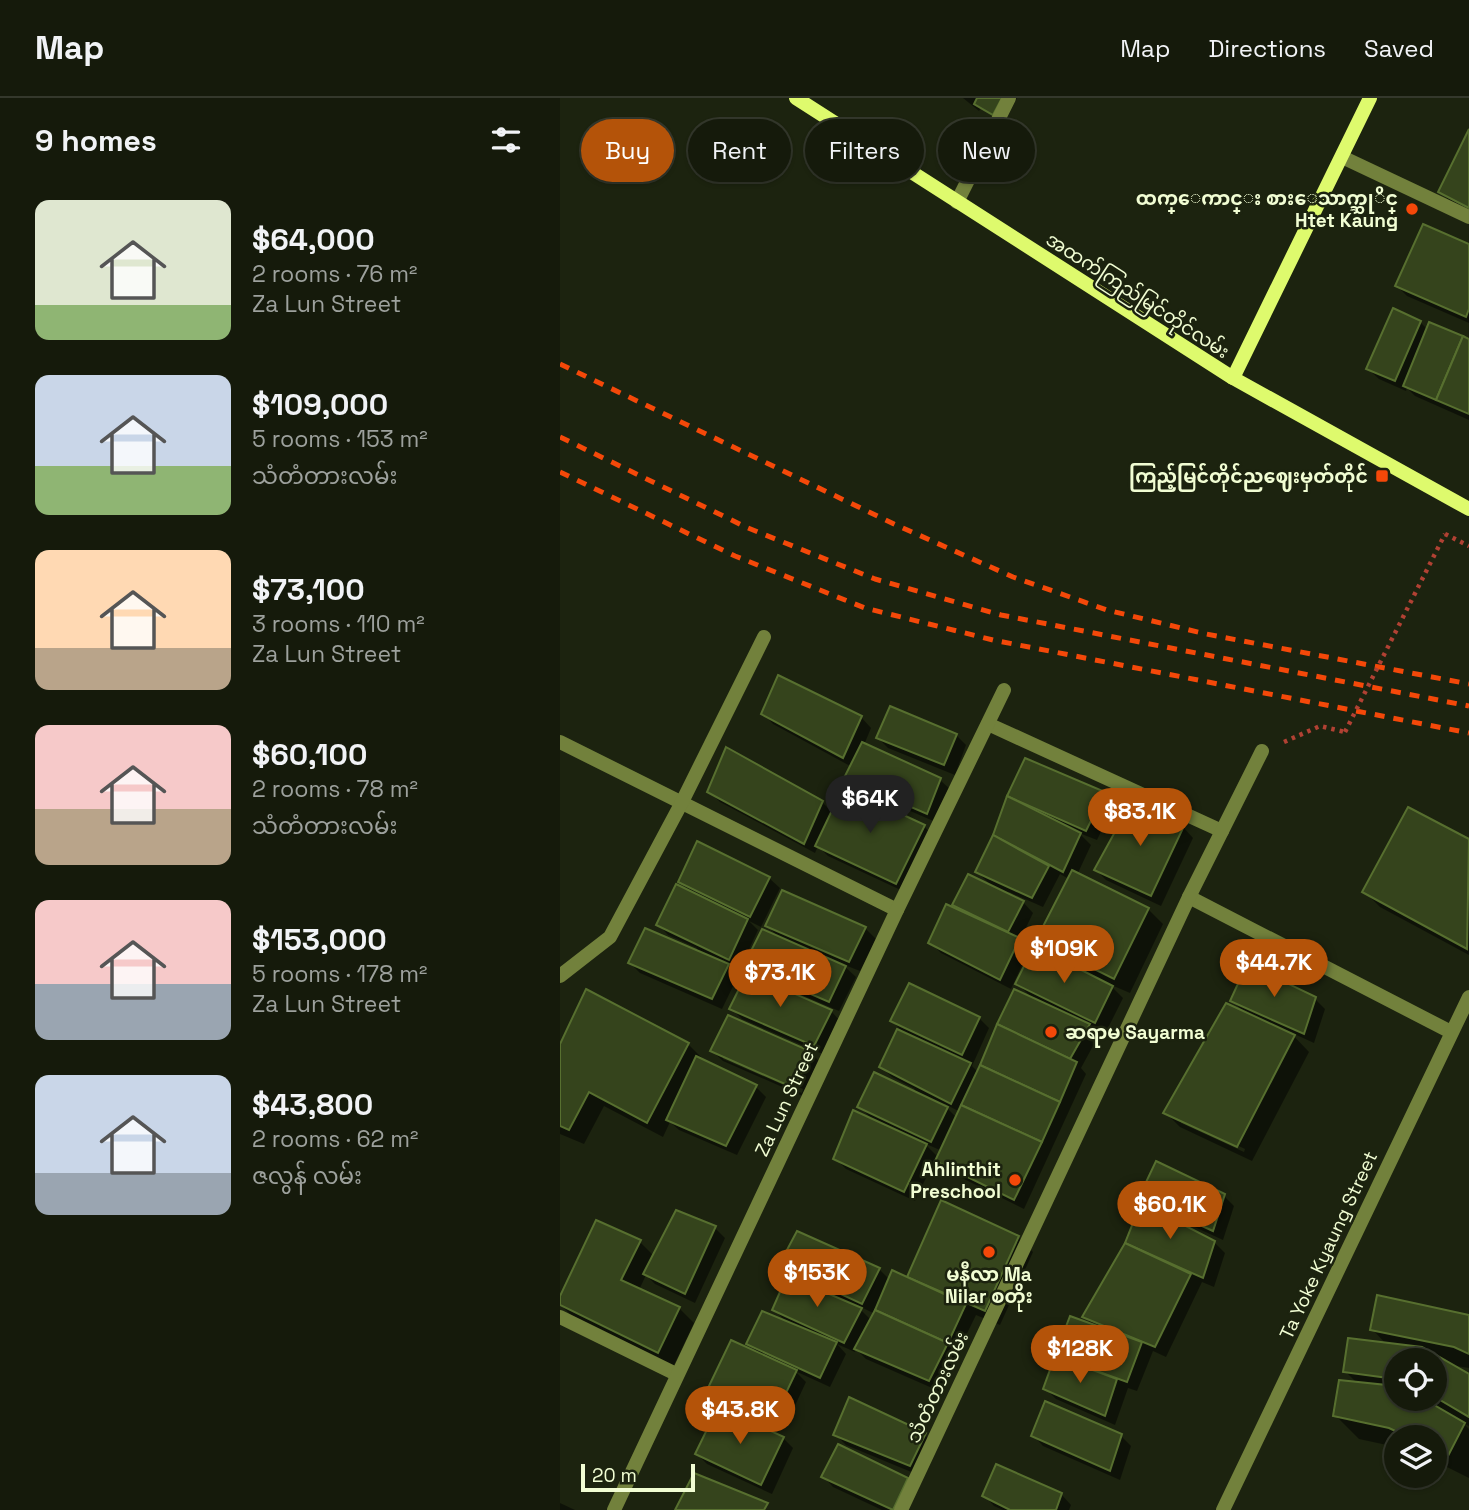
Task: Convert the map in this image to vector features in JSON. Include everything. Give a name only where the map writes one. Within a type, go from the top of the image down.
[{"type":"main road","name":"အထက်ကြည်မြင်တိုင်လမ်း","points":[[796,98],[1233,379],[1469,509]]},
{"type":"main road","points":[[1233,379],[1370,98]]},
{"type":"street","points":[[957,202],[1009,98]]},
{"type":"street","points":[[1342,157],[1469,217]]},
{"type":"street","points":[[560,976],[610,937],[681,804],[764,637]]},
{"type":"street","name":"Za Lun Street","points":[[614,1510],[676,1374],[1004,690]]},
{"type":"street","points":[[988,724],[1222,831]]},
{"type":"street","points":[[560,742],[897,910]]},
{"type":"street","name":"သံတံတားလမ်း","points":[[901,1510],[1189,897],[1262,751]]},
{"type":"street","points":[[1189,897],[1451,1032]]},
{"type":"street","name":"Ta Yoke Kyaung Street","points":[[1223,1510],[1469,997]]},
{"type":"street","points":[[560,1317],[676,1374]]},
{"type":"path","points":[[1262,751],[1320,726],[1345,732],[1445,534],[1469,546]]},
{"type":"building","points":[[977,98],[1002,98],[993,115],[974,104]]},
{"type":"building","points":[[1469,129],[1469,208],[1438,192]]},
{"type":"building","points":[[1423,224],[1469,244],[1469,309],[1466,317],[1395,286]]},
{"type":"building","points":[[1393,308],[1421,321],[1395,381],[1366,369]]},
{"type":"building","points":[[1429,322],[1463,336],[1436,400],[1403,386]]},
{"type":"building","points":[[1463,336],[1469,339],[1469,414],[1436,400]]},
{"type":"building","points":[[778,675],[862,716],[843,758],[761,714]]},
{"type":"building","points":[[890,706],[957,734],[944,765],[876,738]]},
{"type":"building","points":[[862,742],[941,778],[927,814],[844,778]]},
{"type":"building","points":[[726,747],[823,801],[804,844],[707,792]]},
{"type":"building","points":[[1025,758],[1105,792],[1086,831],[1007,796]]},
{"type":"building","points":[[843,787],[925,825],[896,884],[815,846]]},
{"type":"building","points":[[1007,796],[1081,833],[1063,872],[993,835]]},
{"type":"building","points":[[1133,799],[1184,826],[1151,896],[1094,870]]},
{"type":"building","points":[[1408,807],[1469,839],[1467,949],[1362,892]]},
{"type":"building","points":[[993,835],[1049,866],[1032,898],[975,872]]},
{"type":"building","points":[[697,841],[770,877],[750,917],[678,882]]},
{"type":"building","points":[[1072,870],[1149,908],[1114,979],[1036,940]]},
{"type":"building","points":[[968,874],[1024,901],[1008,932],[952,905]]},
{"type":"building","points":[[676,884],[748,919],[729,960],[656,925]]},
{"type":"building","points":[[782,890],[866,927],[849,962],[765,926]]},
{"type":"building","points":[[946,904],[1020,938],[1000,980],[928,943]]},
{"type":"building","points":[[645,928],[729,964],[712,999],[628,963]]},
{"type":"building","points":[[762,929],[846,966],[829,1002],[744,965]]},
{"type":"building","points":[[1034,946],[1113,986],[1095,1023],[1015,984]]},
{"type":"building","points":[[1247,964],[1316,997],[1304,1034],[1230,1001]]},
{"type":"building","points":[[747,973],[832,1010],[814,1046],[729,1009]]},
{"type":"building","points":[[909,983],[980,1017],[962,1055],[890,1021]]},
{"type":"building","points":[[586,989],[689,1043],[647,1123],[589,1092],[569,1130],[560,1126],[560,1044]]},
{"type":"building","points":[[1014,989],[1090,1024],[1070,1059],[997,1024]]},
{"type":"building","points":[[1226,1003],[1295,1035],[1237,1147],[1163,1113]]},
{"type":"building","points":[[728,1015],[812,1052],[794,1088],[710,1051]]},
{"type":"building","points":[[997,1024],[1077,1062],[1060,1102],[980,1065]]},
{"type":"building","points":[[897,1029],[971,1063],[951,1104],[879,1067]]},
{"type":"building","points":[[696,1056],[757,1085],[726,1146],[666,1120]]},
{"type":"building","points":[[980,1065],[1060,1102],[1042,1142],[961,1105]]},
{"type":"building","points":[[874,1072],[948,1107],[931,1142],[857,1107]]},
{"type":"building","points":[[961,1105],[1042,1142],[1014,1200],[935,1161]]},
{"type":"building","points":[[853,1110],[927,1144],[904,1192],[833,1159]]},
{"type":"building","points":[[1156,1161],[1225,1194],[1213,1231],[1139,1197]]},
{"type":"building","points":[[941,1200],[1019,1236],[985,1311],[907,1277]]},
{"type":"building","points":[[1141,1203],[1215,1241],[1203,1278],[1125,1243]]},
{"type":"building","points":[[676,1210],[716,1226],[685,1294],[643,1274]]},
{"type":"building","points":[[596,1220],[641,1240],[621,1280],[680,1307],[658,1353],[560,1305],[560,1296]]},
{"type":"building","points":[[797,1231],[880,1268],[862,1304],[779,1265]]},
{"type":"building","points":[[1125,1243],[1191,1274],[1155,1347],[1082,1317]]},
{"type":"building","points":[[892,1270],[966,1304],[948,1343],[875,1310]]},
{"type":"building","points":[[787,1276],[862,1308],[844,1343],[772,1310]]},
{"type":"building","points":[[1377,1295],[1469,1315],[1469,1354],[1454,1347],[1370,1330]]},
{"type":"building","points":[[875,1310],[948,1343],[929,1381],[854,1349]]},
{"type":"building","points":[[762,1311],[837,1342],[820,1378],[746,1344]]},
{"type":"building","points":[[1070,1316],[1142,1342],[1127,1382],[1055,1356]]},
{"type":"building","points":[[1348,1338],[1424,1348],[1384,1348],[1384,1377],[1343,1372]]},
{"type":"building","points":[[731,1340],[797,1370],[774,1418],[708,1388]]},
{"type":"building","points":[[1055,1356],[1117,1379],[1105,1416],[1043,1389]]},
{"type":"building","points":[[1447,1361],[1469,1374],[1469,1417],[1447,1404]]},
{"type":"building","points":[[1339,1380],[1384,1385],[1384,1411],[1444,1411],[1465,1423],[1448,1456],[1447,1425],[1384,1427],[1333,1416]]},
{"type":"building","points":[[849,1397],[926,1433],[910,1466],[833,1435]]},
{"type":"building","points":[[1045,1401],[1122,1434],[1110,1471],[1031,1436]]},
{"type":"building","points":[[718,1407],[784,1437],[761,1485],[695,1454]]},
{"type":"building","points":[[838,1444],[908,1478],[893,1510],[821,1477]]},
{"type":"building","points":[[996,1464],[1062,1493],[1056,1510],[1010,1510],[982,1496]]},
{"type":"building","points":[[694,1473],[768,1503],[764,1510],[675,1510]]},
{"type":"railway","points":[[560,364],[894,524],[1013,577],[1107,610],[1206,634],[1469,684]]},
{"type":"railway","points":[[560,437],[748,528],[875,579],[1001,615],[1469,706]]},
{"type":"railway","points":[[560,472],[735,556],[865,608],[993,640],[1469,733]]},
{"type":"place","name":"ထက္ေကာင္း စားေသာက္ဆုိင္ Htet Kaung","points":[[1412,209]]},
{"type":"place","name":"ကြည့်မြင်တိုင်ညဈေးမှတ်တိုင်","points":[[1382,476]]},
{"type":"place","name":"ဆရာမ Sayarma","points":[[1051,1032]]},
{"type":"place","name":"Ahlinthit Preschool","points":[[1015,1180]]},
{"type":"place","name":"မနီလာ Ma Nilar စတိုး","points":[[989,1252]]}]
